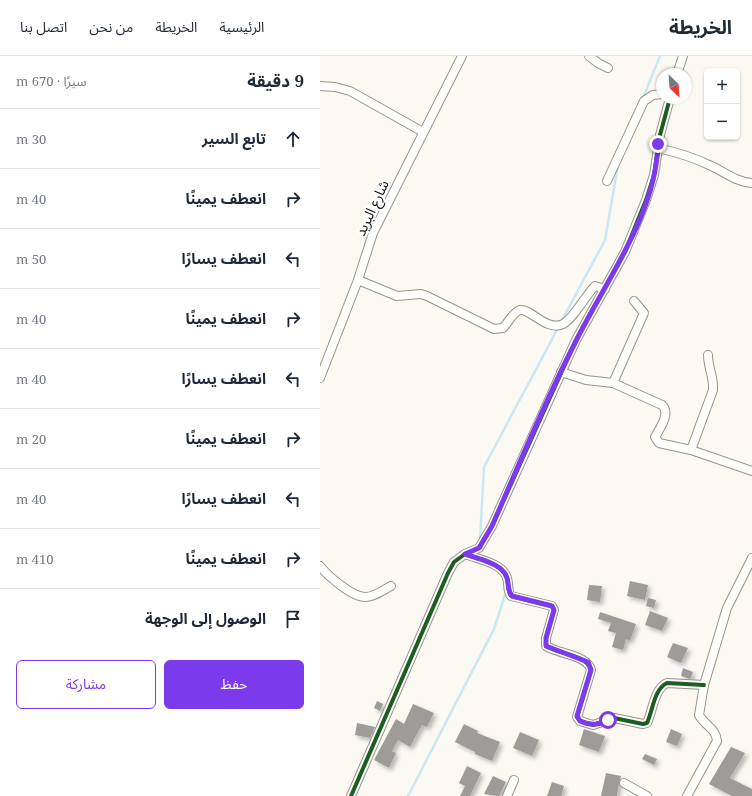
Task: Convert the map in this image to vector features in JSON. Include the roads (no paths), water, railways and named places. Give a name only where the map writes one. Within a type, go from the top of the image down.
[{"type":"street","name":"شارع البريد","points":[[320,378],[358,280],[373,233],[462,56]]},
{"type":"street","points":[[589,56],[608,68]]},
{"type":"street","points":[[679,68],[682,56]]},
{"type":"street","points":[[320,86],[335,87],[350,91],[423,132]]},
{"type":"street","points":[[607,181],[644,101],[656,95]]},
{"type":"street","points":[[351,796],[448,573],[454,562],[465,554],[479,548],[492,526],[576,340],[626,252],[654,175],[660,135],[668,104]]},
{"type":"street","points":[[658,148],[688,156],[710,165],[728,176],[744,182],[752,183]]},
{"type":"street","points":[[358,280],[397,296],[421,294],[427,296],[494,329],[503,328],[514,314],[520,310],[526,311],[546,323],[555,326],[562,325],[568,320],[595,286],[605,289]]},
{"type":"street","points":[[613,383],[644,313],[634,301]]},
{"type":"street","points":[[691,450],[713,390],[714,380],[708,365],[708,355]]},
{"type":"street","points":[[561,372],[586,380],[613,383],[665,408],[666,413],[655,436],[659,443],[691,450],[752,471]]},
{"type":"street","points":[[465,554],[502,570],[507,577],[509,592],[512,596],[552,606],[554,610],[546,638],[546,646],[584,660],[590,666],[591,670],[577,716],[580,721],[594,725],[614,718],[643,724],[647,723],[658,690],[662,686],[667,683],[704,685]]},
{"type":"street","points":[[687,796],[717,741],[714,729],[702,720],[699,715],[704,685],[727,608],[752,558]]},
{"type":"street","points":[[320,566],[326,573],[357,596],[373,596],[391,586]]},
{"type":"street","points":[[506,796],[514,780]]},
{"type":"street","points":[[624,783],[646,796]]},
{"type":"waterway","points":[[643,98],[660,56]]},
{"type":"waterway","points":[[561,322],[605,240],[618,165]]},
{"type":"waterway","points":[[480,540],[484,467],[558,328]]},
{"type":"waterway","points":[[408,796],[494,629],[506,592]]}]
